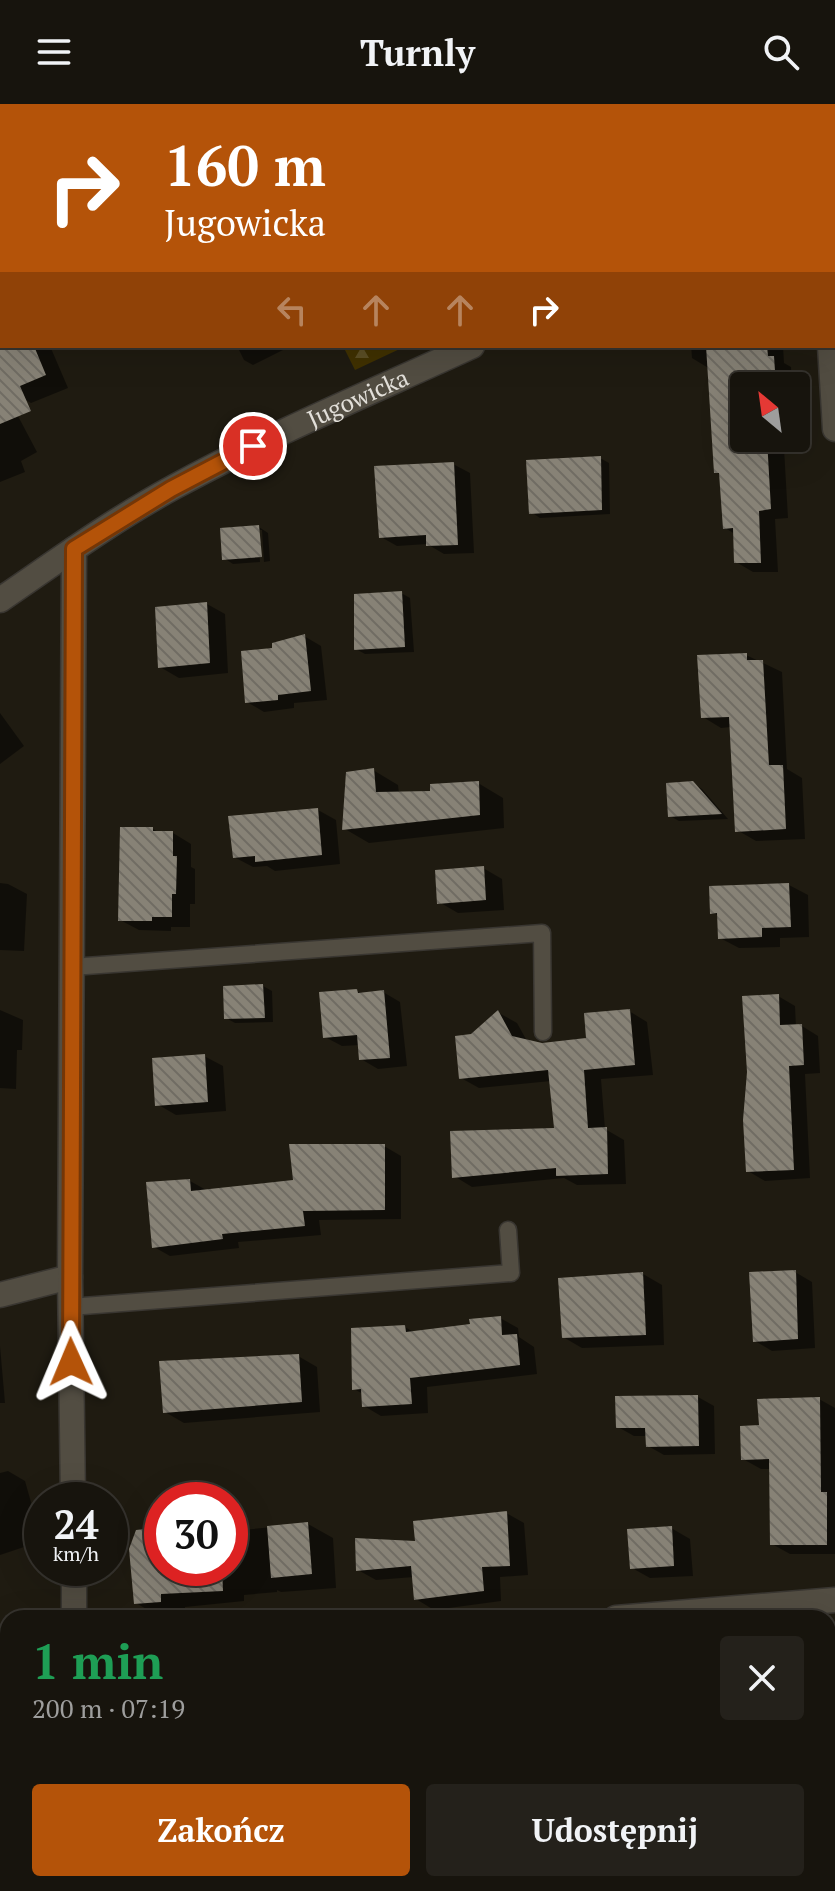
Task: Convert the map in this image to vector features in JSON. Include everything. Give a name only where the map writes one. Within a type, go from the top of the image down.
[{"type":"street","name":"Jugowicka","points":[[0,600],[74,549],[171,489],[240,452],[468,348]]},
{"type":"street","points":[[830,348],[835,429]]},
{"type":"street","points":[[73,1482],[70,1277],[74,549]]},
{"type":"street","points":[[0,1295],[70,1277]]},
{"type":"street","points":[[74,1586],[74,1610]]},
{"type":"street","points":[[713,1610],[835,1600]]},
{"type":"lane","points":[[72,967],[542,933],[543,1032]]},
{"type":"lane","points":[[70,1307],[511,1273],[508,1230]]},
{"type":"green space","points":[[344,348],[402,348],[355,370]]},
{"type":"building","points":[[0,348],[35,348],[46,375],[20,386],[31,411],[0,424]]},
{"type":"building","points":[[706,348],[767,348],[768,356],[774,356],[775,372],[730,372],[730,452],[768,452],[771,509],[759,511],[761,563],[734,563],[733,528],[723,529],[719,473],[714,473]]},
{"type":"building","points":[[601,456],[602,510],[529,514],[526,460]]},
{"type":"building","points":[[454,462],[458,545],[426,546],[426,535],[379,538],[374,466]]},
{"type":"building","points":[[259,525],[262,557],[222,560],[220,528]]},
{"type":"building","points":[[402,591],[405,647],[354,650],[354,594]]},
{"type":"building","points":[[207,602],[210,663],[158,668],[155,607]]},
{"type":"building","points":[[305,634],[311,691],[278,695],[278,700],[245,703],[241,651],[272,648],[272,643]]},
{"type":"building","points":[[747,653],[747,660],[763,660],[769,765],[783,765],[786,829],[735,832],[729,717],[701,718],[697,655]]},
{"type":"building","points":[[374,768],[376,792],[430,791],[430,784],[479,781],[480,815],[342,830],[346,772]]},
{"type":"building","points":[[693,781],[722,814],[668,817],[666,783]]},
{"type":"building","points":[[318,808],[322,855],[255,862],[255,856],[233,858],[228,816]]},
{"type":"building","points":[[120,827],[153,827],[153,831],[173,831],[173,856],[177,856],[172,917],[152,917],[152,921],[118,921]]},
{"type":"building","points":[[484,866],[486,900],[437,904],[435,870]]},
{"type":"building","points":[[789,883],[791,927],[762,928],[762,937],[718,939],[717,913],[710,914],[709,886]]},
{"type":"building","points":[[263,984],[265,1018],[224,1019],[223,986]]},
{"type":"building","points":[[357,989],[358,993],[384,990],[390,1058],[359,1060],[357,1035],[323,1038],[319,992]]},
{"type":"building","points":[[779,994],[780,1025],[802,1024],[804,1065],[789,1066],[794,1170],[746,1172],[743,1120],[747,1072],[742,996]]},
{"type":"building","points":[[630,1009],[635,1065],[584,1070],[588,1128],[607,1127],[608,1174],[556,1176],[556,1168],[452,1178],[450,1131],[554,1128],[548,1070],[459,1079],[455,1036],[471,1034],[498,1010],[512,1036],[542,1043],[586,1038],[584,1013]]},
{"type":"building","points":[[205,1054],[208,1102],[155,1106],[152,1058]]},
{"type":"building","points":[[289,1144],[385,1144],[385,1210],[303,1211],[305,1226],[222,1234],[223,1239],[152,1248],[146,1182],[190,1179],[191,1191],[293,1180]]},
{"type":"building","points":[[796,1270],[798,1339],[753,1342],[749,1272]]},
{"type":"building","points":[[643,1272],[646,1335],[562,1338],[558,1278]]},
{"type":"building","points":[[501,1316],[502,1335],[517,1334],[520,1365],[410,1378],[412,1404],[362,1407],[361,1389],[352,1390],[351,1328],[405,1325],[406,1332],[470,1324],[469,1319]]},
{"type":"building","points":[[299,1354],[302,1402],[163,1413],[159,1361]]},
{"type":"building","points":[[698,1395],[699,1446],[646,1447],[645,1428],[616,1428],[615,1396]]},
{"type":"building","points":[[820,1397],[821,1492],[827,1492],[827,1545],[770,1545],[769,1459],[741,1460],[740,1426],[759,1425],[757,1399]]},
{"type":"building","points":[[507,1511],[510,1566],[482,1567],[484,1591],[414,1600],[411,1566],[356,1571],[355,1538],[415,1541],[413,1521]]},
{"type":"building","points":[[308,1522],[312,1574],[271,1578],[267,1526]]},
{"type":"building","points":[[672,1526],[674,1566],[630,1569],[627,1529]]},
{"type":"building","points":[[144,1529],[144,1586],[223,1586],[223,1591],[161,1594],[161,1602],[134,1604],[129,1549],[136,1530]]},
{"type":"route","points":[[71,1362],[74,549],[171,489],[253,446]]}]
